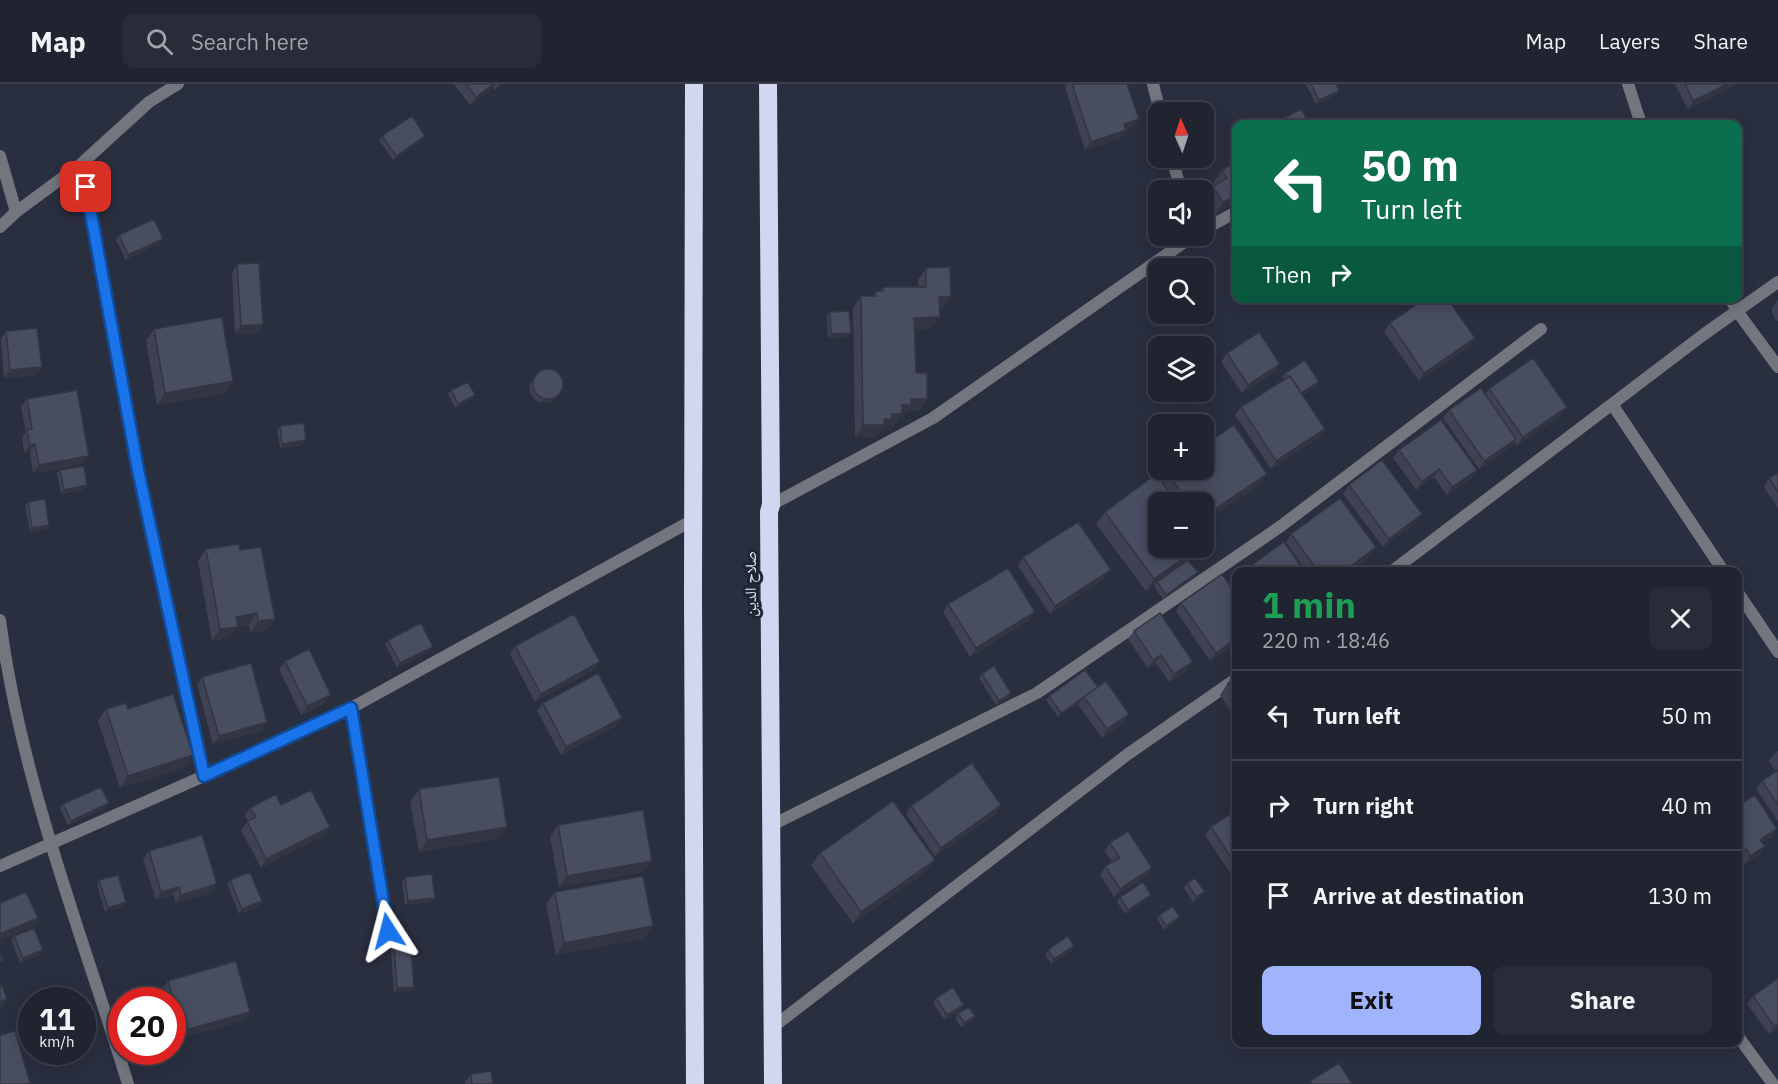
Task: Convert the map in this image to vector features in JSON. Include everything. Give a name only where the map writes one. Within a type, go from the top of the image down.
[{"type":"highway","points":[[694,84],[695,1084]]},
{"type":"highway","name":"صلاح الدين","points":[[768,84],[773,1084]]},
{"type":"street","points":[[0,227],[16,212],[81,164],[149,102],[178,84]]},
{"type":"street","points":[[1153,84],[1158,102]]},
{"type":"street","points":[[1628,84],[1640,120]]},
{"type":"street","points":[[0,156],[16,212]]},
{"type":"street","points":[[81,164],[138,470],[204,776]]},
{"type":"street","points":[[1214,224],[1232,214]]},
{"type":"street","points":[[771,505],[933,418],[1179,246]]},
{"type":"street","points":[[1398,567],[1737,310],[1778,282]]},
{"type":"street","points":[[1733,303],[1778,367]]},
{"type":"street","points":[[772,825],[1037,693],[1281,526],[1541,329]]},
{"type":"street","points":[[1612,404],[1721,567]]},
{"type":"street","points":[[0,866],[351,708],[693,520]]},
{"type":"street","points":[[1742,598],[1778,652]]},
{"type":"street","points":[[0,620],[22,740],[50,844],[128,1084]]},
{"type":"street","points":[[773,1027],[1128,754],[1232,682]]},
{"type":"street","points":[[351,708],[388,931]]},
{"type":"street","points":[[1742,1042],[1773,1084]]},
{"type":"building","points":[[466,84],[494,84],[476,97]]},
{"type":"building","points":[[1072,84],[1127,84],[1139,119],[1124,124],[1126,130],[1091,142]]},
{"type":"building","points":[[1311,84],[1336,84],[1339,91],[1319,100]]},
{"type":"building","points":[[1685,84],[1727,84],[1693,101]]},
{"type":"building","points":[[1301,109],[1308,120],[1280,120]]},
{"type":"building","points":[[412,116],[425,136],[396,156],[382,136]]},
{"type":"building","points":[[1232,164],[1232,197],[1223,203],[1214,185],[1227,178],[1222,170]]},
{"type":"building","points":[[154,219],[163,239],[128,255],[119,235]]},
{"type":"building","points":[[259,263],[263,324],[241,326],[237,264]]},
{"type":"building","points":[[950,267],[951,297],[939,297],[940,317],[914,318],[916,373],[927,373],[927,399],[911,399],[911,405],[902,405],[902,414],[892,414],[892,419],[884,419],[884,425],[863,425],[861,296],[876,296],[876,291],[883,291],[883,287],[926,287],[926,268]]},
{"type":"building","points":[[1419,303],[1450,303],[1475,338],[1424,373],[1390,323]]},
{"type":"building","points":[[849,311],[851,333],[831,334],[830,312]]},
{"type":"building","points":[[222,317],[233,381],[165,393],[154,329]]},
{"type":"building","points":[[37,328],[42,367],[10,370],[6,331]]},
{"type":"building","points":[[1259,332],[1280,364],[1248,385],[1227,353]]},
{"type":"building","points":[[1533,358],[1567,407],[1523,437],[1489,389]]},
{"type":"building","points":[[1305,360],[1319,382],[1301,393],[1290,376],[1288,377],[1285,373]]},
{"type":"building","points":[[548,369],[559,373],[563,384],[559,395],[548,399],[537,395],[533,384],[537,373]]},
{"type":"building","points":[[1290,376],[1325,429],[1276,461],[1241,407]]},
{"type":"building","points":[[468,382],[475,395],[458,404],[451,390]]},
{"type":"building","points":[[1481,388],[1516,439],[1484,461],[1449,410]]},
{"type":"building","points":[[77,390],[89,456],[39,465],[35,444],[30,445],[27,430],[32,429],[27,399]]},
{"type":"building","points":[[1441,420],[1477,470],[1452,487],[1439,469],[1422,482],[1399,450]]},
{"type":"building","points":[[304,423],[306,440],[282,444],[280,426]]},
{"type":"building","points":[[1234,425],[1267,474],[1214,510],[1214,492],[1181,492],[1172,480],[1214,480],[1214,439]]},
{"type":"building","points":[[1382,460],[1422,514],[1389,539],[1349,485]]},
{"type":"building","points":[[84,466],[87,485],[64,490],[60,470]]},
{"type":"building","points":[[1778,473],[1778,492],[1769,478]]},
{"type":"building","points":[[1148,480],[1160,480],[1169,492],[1148,492],[1148,558],[1184,558],[1154,579],[1105,512]]},
{"type":"building","points":[[1340,498],[1376,547],[1350,567],[1315,567],[1291,534]]},
{"type":"building","points":[[45,499],[49,525],[32,528],[28,502]]},
{"type":"building","points":[[1078,522],[1111,570],[1055,606],[1023,557]]},
{"type":"building","points":[[1284,542],[1302,567],[1255,567],[1253,564]]},
{"type":"building","points":[[239,544],[240,550],[261,547],[275,619],[258,621],[257,613],[236,617],[238,627],[220,629],[206,549]]},
{"type":"building","points":[[1188,560],[1198,572],[1166,595],[1157,582]]},
{"type":"building","points":[[1008,568],[1035,612],[976,648],[948,604]]},
{"type":"building","points":[[1222,574],[1232,588],[1232,642],[1216,653],[1181,603]]},
{"type":"building","points":[[1160,613],[1193,662],[1174,674],[1161,655],[1153,660],[1134,631]]},
{"type":"building","points":[[574,614],[600,662],[541,694],[515,646]]},
{"type":"building","points":[[421,623],[433,647],[400,663],[388,640]]},
{"type":"building","points":[[309,649],[331,695],[307,706],[285,661]]},
{"type":"building","points":[[251,663],[267,722],[219,736],[202,677]]},
{"type":"building","points":[[994,666],[1011,693],[999,701],[982,674]]},
{"type":"building","points":[[1085,670],[1098,687],[1061,713],[1049,696]]},
{"type":"building","points":[[598,673],[622,718],[566,747],[543,703]]},
{"type":"building","points":[[1106,681],[1129,714],[1107,729],[1084,697]]},
{"type":"building","points":[[173,694],[193,755],[128,776],[106,709],[126,703],[128,709]]},
{"type":"building","points":[[972,763],[1001,805],[941,848],[911,806]]},
{"type":"building","points":[[1778,770],[1778,805],[1762,781]]},
{"type":"building","points":[[499,777],[507,827],[427,840],[419,789]]},
{"type":"building","points":[[101,787],[109,803],[71,821],[63,804]]},
{"type":"building","points":[[311,790],[330,827],[266,859],[247,821],[256,817],[250,808],[276,794],[281,805]]},
{"type":"building","points":[[1755,795],[1777,829],[1760,840],[1765,846],[1750,856],[1746,849],[1742,852],[1742,803]]},
{"type":"building","points":[[893,801],[935,860],[861,912],[820,853]]},
{"type":"building","points":[[643,810],[652,861],[567,876],[558,825]]},
{"type":"building","points":[[1232,813],[1232,859],[1211,827]]},
{"type":"building","points":[[1128,831],[1152,868],[1120,889],[1105,866],[1120,858],[1110,843]]},
{"type":"building","points":[[202,835],[217,884],[181,895],[179,887],[161,892],[149,851]]},
{"type":"building","points":[[250,872],[262,901],[242,909],[230,880]]},
{"type":"building","points":[[432,874],[435,898],[408,901],[405,877]]},
{"type":"building","points":[[118,875],[126,902],[108,908],[99,880]]},
{"type":"building","points":[[643,876],[653,926],[564,943],[555,892]]},
{"type":"building","points":[[1195,878],[1205,892],[1196,897],[1187,883]]},
{"type":"building","points":[[1143,882],[1151,895],[1128,910],[1120,897]]},
{"type":"building","points":[[26,892],[38,918],[0,934],[0,903]]},
{"type":"building","points":[[1173,906],[1180,917],[1166,926],[1159,915]]},
{"type":"building","points":[[34,928],[43,950],[23,958],[14,936]]},
{"type":"building","points":[[1068,936],[1074,946],[1054,959],[1048,950]]},
{"type":"building","points":[[394,946],[411,946],[414,987],[397,988]]},
{"type":"building","points":[[236,961],[250,1012],[186,1030],[186,987],[170,987],[168,981]]},
{"type":"building","points":[[1778,978],[1778,1024],[1774,1026],[1753,996]]},
{"type":"building","points":[[0,981],[7,999],[0,1002]]},
{"type":"building","points":[[953,987],[964,1005],[947,1015],[936,998]]},
{"type":"building","points":[[969,1007],[975,1016],[964,1023],[958,1013]]},
{"type":"building","points":[[15,1031],[18,1041],[18,1065],[25,1065],[30,1083],[0,1084],[0,1035]]},
{"type":"building","points":[[1339,1063],[1352,1084],[1312,1084],[1310,1081]]},
{"type":"building","points":[[491,1071],[493,1084],[472,1084],[471,1074]]},
{"type":"route","points":[[86,187],[138,470],[204,776],[351,708],[388,931]]}]
